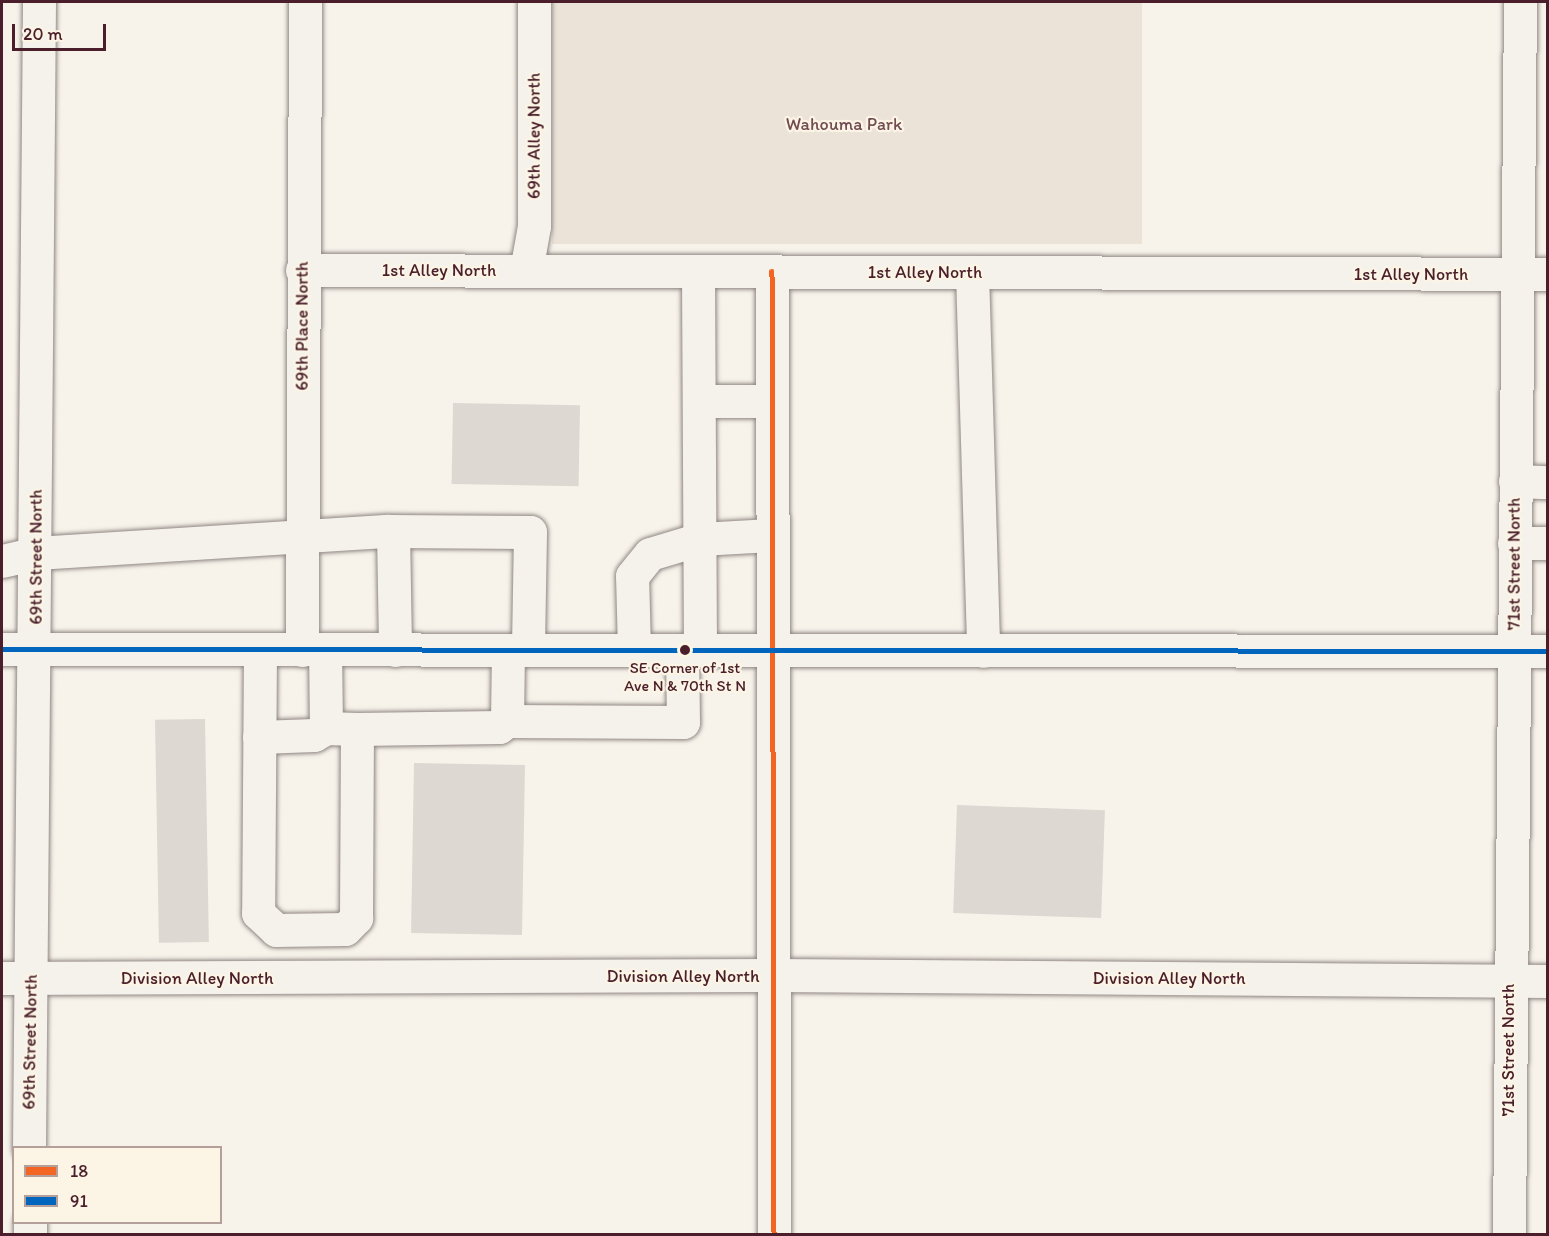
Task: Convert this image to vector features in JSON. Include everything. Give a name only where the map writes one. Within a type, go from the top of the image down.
[{"type":"street","name":"69th Street North","points":[[29,1146],[16,978],[35,649],[39,2]]},
{"type":"street","name":"69th Place North","points":[[260,649],[258,913],[276,930],[345,929],[356,918],[342,728],[313,650],[302,538],[305,2]]},
{"type":"street","name":"69th Alley North","points":[[526,271],[534,226],[534,2]]},
{"type":"street","name":"71st Street North","points":[[1509,1234],[1508,981],[1515,481],[1532,274],[1520,2]]},
{"type":"street","name":"1st Alley North","points":[[302,270],[1532,274]]},
{"type":"street","points":[[259,737],[314,735],[342,728],[499,727],[507,721],[683,722],[700,539],[698,271]]},
{"type":"street","points":[[772,272],[774,1234]]},
{"type":"street","points":[[972,272],[983,651]]},
{"type":"street","points":[[699,401],[772,400]]},
{"type":"street","points":[[1515,481],[1548,482]]},
{"type":"street","points":[[2,561],[36,553],[393,531],[530,532],[518,650],[507,721]]},
{"type":"street","points":[[393,531],[395,650]]},
{"type":"street","points":[[634,650],[632,576],[650,554],[700,539],[771,535]]},
{"type":"street","points":[[1514,543],[1548,543]]},
{"type":"street","points":[[2,649],[1548,651]]},
{"type":"street","name":"Division Alley North","points":[[16,978],[773,975],[1548,981]]},
{"type":"green space","name":"Wahouma Park","points":[[552,2],[1142,2],[1142,244],[552,244]]},
{"type":"building","points":[[453,403],[580,405],[579,486],[452,484]]},
{"type":"building","points":[[205,719],[209,942],[159,943],[155,720]]},
{"type":"building","points":[[414,763],[525,765],[522,935],[411,933]]},
{"type":"building","points":[[957,805],[1105,810],[1101,918],[953,913]]},
{"type":"transit line","name":"18","points":[[772,271],[774,1234]]},
{"type":"transit line","name":"91","points":[[2,649],[1548,651]]},
{"type":"place","name":"SE Corner of 1st Ave N & 70th St N","points":[[685,650]]}]
